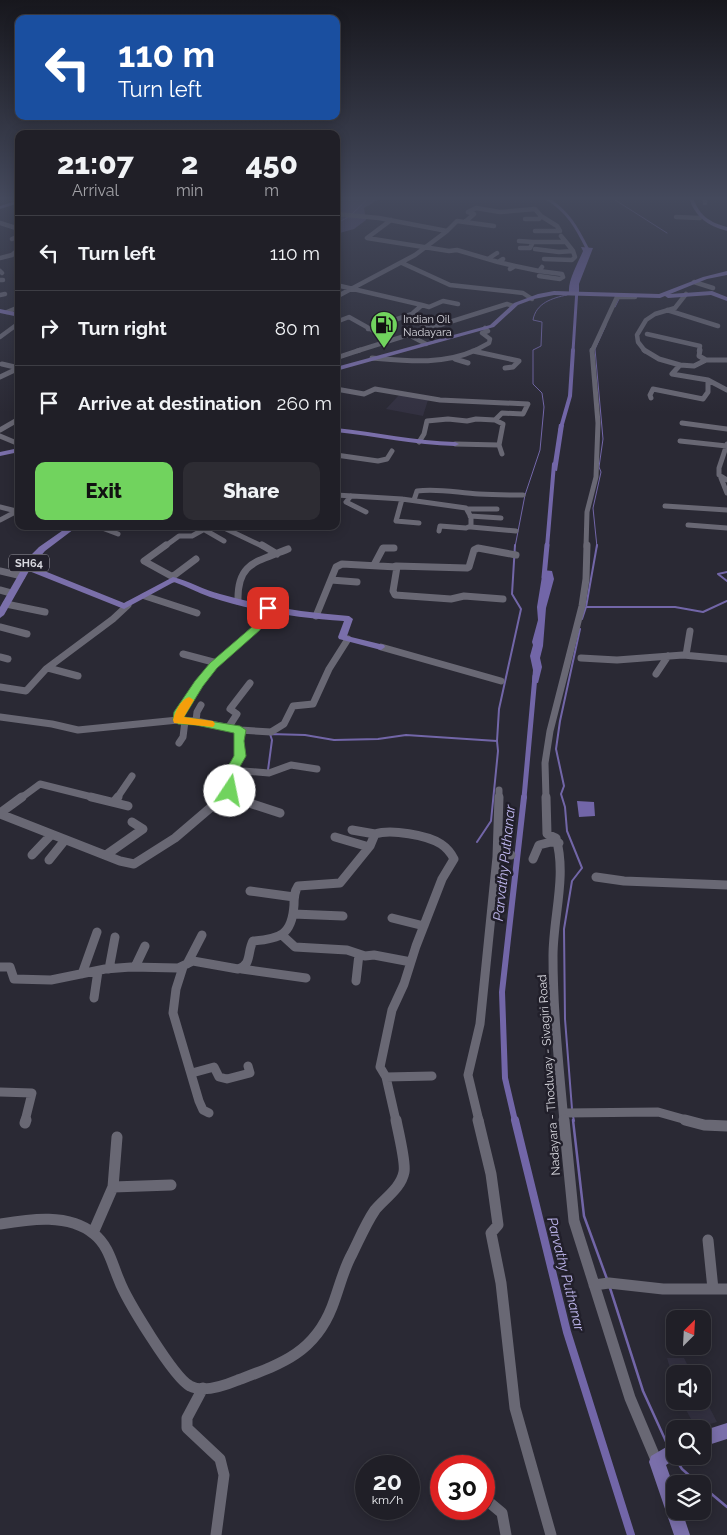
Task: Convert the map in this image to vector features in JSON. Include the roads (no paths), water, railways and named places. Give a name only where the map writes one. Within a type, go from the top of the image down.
[{"type":"main road","points":[[670,294],[694,282],[727,273]]},
{"type":"main road","points":[[340,367],[486,328],[496,324],[513,306],[549,293],[644,297],[712,293],[727,299]]},
{"type":"main road","points":[[0,311],[15,314]]},
{"type":"main road","points":[[340,430],[376,434],[419,442],[455,444]]},
{"type":"main road","points":[[0,454],[15,451]]},
{"type":"main road","name":"SH64","points":[[0,615],[26,567],[42,549],[67,530]]},
{"type":"main road","points":[[26,567],[124,606],[145,596],[173,578],[196,590],[268,608],[316,616],[350,619],[342,637],[381,647]]},
{"type":"main road","points":[[711,1436],[727,1431]]},
{"type":"main road","points":[[670,1465],[682,1535]]},
{"type":"street","points":[[340,294],[389,270]]},
{"type":"street","points":[[419,270],[438,281],[450,285],[523,293],[532,299]]},
{"type":"street","points":[[535,270],[540,271]]},
{"type":"street","points":[[694,282],[713,288]]},
{"type":"street","points":[[340,286],[429,307],[443,301],[458,304]]},
{"type":"street","points":[[686,294],[675,308],[646,320],[637,334],[639,346],[650,355],[680,365],[699,366],[706,360]]},
{"type":"street","points":[[559,843],[556,838],[546,834],[545,763],[550,731],[570,655],[586,579],[587,512],[596,476],[598,423],[592,350],[617,297],[644,297]]},
{"type":"street","points":[[340,357],[407,334],[508,304],[513,306]]},
{"type":"street","points":[[368,329],[412,314],[422,305]]},
{"type":"street","points":[[7,312],[15,309]]},
{"type":"street","points":[[667,310],[718,326]]},
{"type":"street","points":[[340,320],[349,317],[390,340]]},
{"type":"street","points":[[418,322],[428,328]]},
{"type":"street","points":[[0,337],[15,326]]},
{"type":"street","points":[[0,328],[9,330]]},
{"type":"street","points":[[372,358],[421,362],[453,359],[473,351],[490,341],[482,333],[488,331],[486,328]]},
{"type":"street","points":[[407,334],[426,344]]},
{"type":"street","points":[[647,334],[700,346],[698,356],[706,360],[727,360]]},
{"type":"street","points":[[473,351],[519,360],[516,366],[505,368]]},
{"type":"street","points":[[453,359],[468,363]]},
{"type":"street","points":[[2,364],[15,367]]},
{"type":"street","points":[[680,365],[672,374],[708,380],[727,390]]},
{"type":"street","points":[[0,377],[15,370]]},
{"type":"street","points":[[651,398],[650,395],[653,389],[702,399],[708,392],[708,380]]},
{"type":"street","points":[[340,390],[364,394],[375,389],[440,400],[528,404],[523,414],[502,412],[495,420]]},
{"type":"street","points":[[419,442],[424,434],[427,421],[448,419],[467,421],[476,419],[495,420],[503,424],[499,446],[502,454]]},
{"type":"street","points":[[0,430],[15,421]]},
{"type":"street","points":[[682,423],[727,429]]},
{"type":"street","points":[[0,436],[15,442]]},
{"type":"street","points":[[680,441],[727,445],[719,468],[727,493]]},
{"type":"street","points":[[455,444],[499,446]]},
{"type":"street","points":[[340,456],[383,461],[392,451]]},
{"type":"street","points":[[414,500],[417,491],[429,490],[523,495]]},
{"type":"street","points":[[340,495],[402,498],[501,518]]},
{"type":"street","points":[[351,496],[346,502],[366,512]]},
{"type":"street","points":[[402,498],[396,521],[420,523]]},
{"type":"street","points":[[665,506],[727,510]]},
{"type":"street","points":[[0,507],[15,510]]},
{"type":"street","points":[[468,512],[476,508],[497,509]]},
{"type":"street","points":[[0,520],[15,511]]},
{"type":"street","points":[[468,512],[471,526]]},
{"type":"street","points":[[439,531],[440,526],[466,528],[471,526],[516,530]]},
{"type":"street","points":[[688,526],[727,528]]},
{"type":"street","points":[[108,530],[118,534]]},
{"type":"street","points":[[196,559],[173,578],[144,560],[179,536],[192,536],[199,530]]},
{"type":"street","points":[[205,530],[224,540]]},
{"type":"street","points":[[229,530],[278,554]]},
{"type":"street","points":[[374,565],[383,548],[394,548]]},
{"type":"street","points":[[316,616],[336,567],[342,564],[467,568],[469,567],[474,550],[478,548],[516,555]]},
{"type":"street","points":[[238,601],[240,577],[248,568],[261,559],[270,558],[288,549]]},
{"type":"street","points":[[396,566],[393,591],[395,595],[451,599],[464,596],[503,599]]},
{"type":"street","points":[[0,571],[22,576]]},
{"type":"street","points":[[332,580],[357,582]]},
{"type":"street","points":[[0,590],[11,593]]},
{"type":"street","points":[[145,596],[197,613]]},
{"type":"street","points":[[6,604],[45,612]]},
{"type":"street","points":[[0,686],[25,692],[48,668],[113,619],[128,605]]},
{"type":"street","points":[[178,743],[182,738],[180,712],[199,683],[217,663],[256,628],[260,618],[268,608]]},
{"type":"street","points":[[0,627],[27,634]]},
{"type":"street","points":[[686,654],[690,631]]},
{"type":"street","points":[[0,717],[52,724],[78,730],[196,721],[240,730],[271,732],[284,724],[293,706],[309,706],[312,704],[329,669],[348,639]]},
{"type":"street","points":[[381,647],[428,660],[461,672],[501,681]]},
{"type":"street","points":[[183,654],[217,663]]},
{"type":"street","points":[[581,658],[626,660],[686,654],[727,659]]},
{"type":"street","points":[[656,674],[668,656]]},
{"type":"street","points":[[0,657],[8,659]]},
{"type":"street","points":[[48,668],[78,676]]},
{"type":"street","points":[[228,728],[237,714],[230,709],[250,683]]},
{"type":"street","points":[[196,721],[197,712],[201,705]]},
{"type":"street","points":[[0,814],[51,835],[134,864],[175,838],[230,791],[232,770],[239,759],[240,730]]},
{"type":"street","points":[[232,770],[270,773],[292,765],[317,769]]},
{"type":"street","points":[[114,802],[132,776]]},
{"type":"street","points":[[0,814],[40,784],[128,806]]},
{"type":"street","points":[[499,790],[497,857],[480,1024],[468,1075],[491,1174],[498,1226],[491,1233],[501,1283],[516,1408],[551,1535]]},
{"type":"street","points":[[226,795],[280,813]]},
{"type":"street","points":[[106,855],[143,829],[132,822]]},
{"type":"street","points":[[0,1224],[29,1219],[62,1220],[83,1226],[96,1235],[111,1256],[119,1281],[141,1321],[172,1367],[190,1386],[203,1388],[226,1385],[271,1368],[307,1347],[321,1328],[331,1309],[350,1257],[375,1211],[402,1182],[405,1170],[394,1108],[386,1078],[380,1067],[383,1048],[392,1010],[404,984],[442,879],[454,859],[446,845],[429,839],[352,830]]},
{"type":"street","points":[[242,969],[248,965],[251,944],[254,941],[278,939],[283,936],[293,914],[295,890],[298,886],[340,883],[369,847],[376,834]]},
{"type":"street","points":[[32,855],[51,835]]},
{"type":"street","points":[[334,837],[369,847]]},
{"type":"street","points":[[49,860],[65,840]]},
{"type":"street","points":[[533,859],[539,846],[551,842],[559,843]]},
{"type":"street","name":"Nadayara - Thoduvay - Sivagiri Road","points":[[559,843],[561,863],[553,954],[555,1021],[574,1221],[630,1398],[666,1452]]},
{"type":"street","points":[[596,877],[624,881],[727,885]]},
{"type":"street","points":[[250,891],[294,898]]},
{"type":"street","points":[[293,914],[343,916]]},
{"type":"street","points":[[392,918],[424,926]]},
{"type":"street","points":[[82,974],[97,932]]},
{"type":"street","points":[[202,935],[185,966],[176,989],[173,1013],[202,1107],[209,1114]]},
{"type":"street","points":[[283,936],[295,948],[347,950],[359,954],[411,962]]},
{"type":"street","points":[[109,969],[115,937]]},
{"type":"street","points":[[135,967],[145,946]]},
{"type":"street","points":[[356,981],[359,954]]},
{"type":"street","points":[[0,967],[10,967],[14,979],[51,980],[109,969],[185,966],[193,961],[306,978]]},
{"type":"street","points":[[94,998],[98,971]]},
{"type":"street","points":[[192,1073],[214,1067],[219,1077],[227,1079],[250,1073],[248,1066]]},
{"type":"street","points":[[386,1078],[432,1076]]},
{"type":"street","points":[[0,1092],[32,1093],[25,1123]]},
{"type":"street","points":[[565,1113],[658,1112],[704,1125],[727,1126]]},
{"type":"street","points":[[93,1233],[113,1187],[117,1137]]},
{"type":"street","points":[[113,1187],[171,1185]]},
{"type":"street","points":[[708,1240],[713,1289]]},
{"type":"street","points":[[594,1285],[609,1283],[663,1289],[727,1289]]},
{"type":"street","points":[[203,1388],[187,1418],[187,1428],[220,1459],[224,1475],[216,1535]]},
{"type":"street","points":[[495,1507],[502,1513],[506,1535]]},
{"type":"waterway","name":"Parvathy Puthanar","points":[[573,351],[577,289]]},
{"type":"waterway","points":[[515,547],[525,495],[540,450],[544,407],[542,393],[533,384],[533,350],[541,346],[542,322],[533,320],[537,309],[541,305],[567,295]]},
{"type":"waterway","points":[[615,307],[619,299]]},
{"type":"waterway","points":[[597,546],[593,508],[601,472],[599,467],[603,439],[595,349],[606,325]]},
{"type":"waterway","name":"Parvathy Puthanar","points":[[560,431],[570,396],[573,350]]},
{"type":"waterway","name":"Parvathy Puthanar","points":[[547,547],[554,464]]},
{"type":"waterway","points":[[497,741],[499,709],[521,609],[512,594],[515,545]]},
{"type":"waterway","name":"Parvathy Puthanar","points":[[544,577],[547,545]]},
{"type":"waterway","points":[[586,607],[597,546]]},
{"type":"waterway","points":[[727,572],[718,574],[727,581]]},
{"type":"waterway","points":[[586,607],[675,607],[703,612],[727,601]]},
{"type":"waterway","points":[[582,619],[586,607]]},
{"type":"waterway","points":[[572,1109],[565,1019],[564,929],[572,881],[582,868],[567,831],[565,807],[561,794],[564,786],[556,749],[560,721],[580,629]]},
{"type":"waterway","name":"Parvathy Puthanar","points":[[524,798],[535,676]]},
{"type":"waterway","points":[[268,770],[272,740],[270,734],[305,735],[334,740],[378,739],[406,735],[497,741]]},
{"type":"waterway","points":[[477,842],[491,821],[498,751],[497,741]]},
{"type":"waterway","name":"Parvathy Puthanar","points":[[515,1121],[505,1078],[502,992],[524,797]]},
{"type":"waterway","points":[[573,1116],[574,1121]]},
{"type":"waterway","name":"Parvathy Puthanar","points":[[515,1120],[567,1332],[631,1535]]},
{"type":"waterway","points":[[573,1120],[584,1216],[607,1279]]},
{"type":"waterway","points":[[610,1288],[643,1391],[666,1441]]},
{"type":"waterway","points":[[679,1465],[689,1475]]},
{"type":"waterway","points":[[711,1494],[727,1507]]},
{"type":"place","name":"Indian Oil Nadayara","points":[[384,349]]}]
